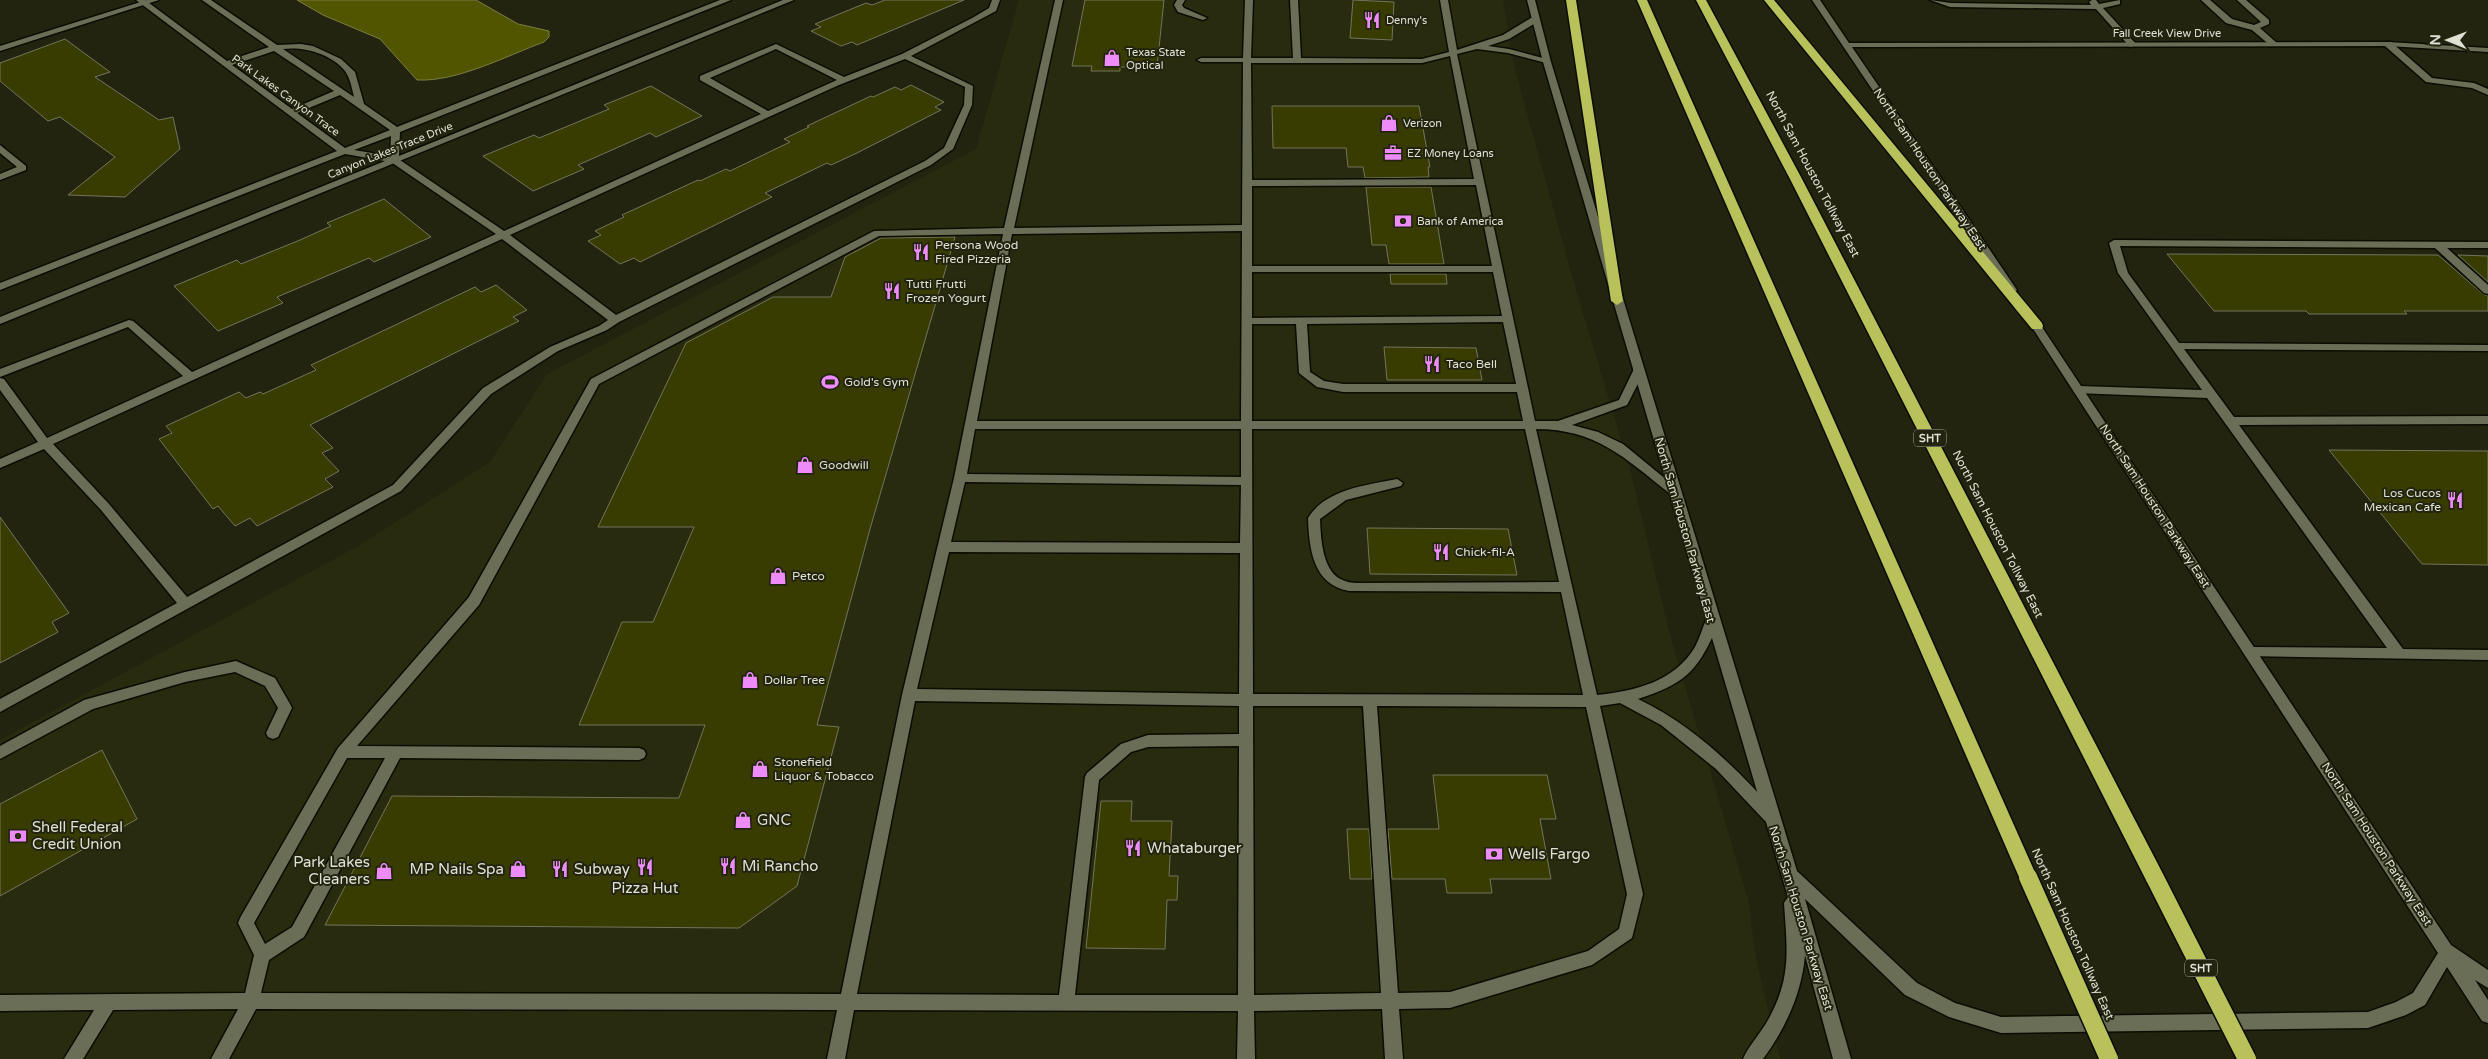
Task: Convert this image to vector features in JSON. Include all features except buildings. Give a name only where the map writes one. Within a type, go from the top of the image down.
[{"type":"highway","points":[[1571,0],[1617,301]]},
{"type":"highway","name":"North Sam Houston Tollway East","points":[[1642,0],[2109,1059]]},
{"type":"highway","name":"North Sam Houston Tollway East","points":[[1701,0],[1796,178],[2246,1059]]},
{"type":"highway","points":[[1769,0],[2037,326]]},
{"type":"street","points":[[0,49],[142,2],[154,0]]},
{"type":"street","points":[[206,0],[396,130],[394,160],[505,236],[615,320]]},
{"type":"street","name":"Canyon Lakes Trace Drive","points":[[0,287],[727,0]]},
{"type":"street","name":"Canyon Lakes Trace Drive","points":[[0,320],[790,0]]},
{"type":"street","points":[[0,464],[505,236],[768,114],[844,80],[905,56],[993,9],[996,0]]},
{"type":"street","points":[[836,1059],[909,695],[960,478],[1020,170],[1059,0]]},
{"type":"street","points":[[1181,0],[1178,5],[1181,10],[1203,18]]},
{"type":"street","points":[[1246,1059],[1245,481],[1247,60],[1249,0]]},
{"type":"street","points":[[1294,0],[1297,60]]},
{"type":"street","points":[[0,1003],[250,1001],[1245,1003],[1450,1000],[1592,957],[1626,933],[1635,894],[1530,426],[1452,53],[1444,0]]},
{"type":"street","name":"North Sam Houston Parkway East","points":[[1531,0],[1534,20],[1770,816],[1790,875],[1842,1059]]},
{"type":"street","name":"North Sam Houston Parkway East","points":[[1816,0],[2037,326],[2448,951],[2488,1015]]},
{"type":"street","points":[[1934,0],[1950,5],[2097,7],[2116,2],[2116,0]]},
{"type":"street","points":[[2091,0],[2133,44]]},
{"type":"street","points":[[2206,0],[2229,21],[2255,28],[2274,44]]},
{"type":"street","points":[[2241,0],[2266,22],[2255,28]]},
{"type":"street","name":"Park Lakes Canyon Trace","points":[[142,2],[343,151],[394,160]]},
{"type":"street","points":[[1201,60],[1422,61],[1477,47],[1506,37],[1534,20]]},
{"type":"street","points":[[2388,44],[2429,80],[2474,86],[2488,92]]},
{"type":"street","name":"Fall Creek View Drive","points":[[1846,45],[2388,44],[2488,50]]},
{"type":"street","points":[[226,64],[274,47],[300,45],[316,49],[333,58],[349,70],[360,106]]},
{"type":"street","points":[[768,114],[703,78],[776,46],[844,80]]},
{"type":"street","points":[[1477,47],[1509,51],[1547,62]]},
{"type":"street","points":[[0,706],[397,488],[487,391],[554,349],[604,328],[615,320],[928,162],[948,149],[968,106],[969,86],[905,56]]},
{"type":"street","points":[[290,112],[340,92]]},
{"type":"street","points":[[0,148],[23,168],[0,177]]},
{"type":"street","points":[[1247,183],[1480,182]]},
{"type":"street","points":[[220,1059],[250,1001],[262,955],[246,923],[343,752],[474,601],[595,382],[877,233],[1246,228]]},
{"type":"street","points":[[2399,654],[2123,273],[2114,244],[2488,245]]},
{"type":"street","points":[[2438,245],[2488,291]]},
{"type":"street","points":[[1246,269],[1498,269]]},
{"type":"street","points":[[1246,321],[1508,318]]},
{"type":"street","points":[[1301,320],[1305,373],[1321,384],[1343,388],[1522,388]]},
{"type":"street","points":[[0,373],[129,323],[192,378]]},
{"type":"street","points":[[2175,346],[2488,348]]},
{"type":"street","points":[[971,425],[1559,425],[1623,402],[1638,372]]},
{"type":"street","points":[[0,382],[46,444],[105,507],[186,605]]},
{"type":"street","points":[[2079,390],[2210,394]]},
{"type":"street","points":[[2230,421],[2488,420]]},
{"type":"street","points":[[1559,425],[1594,435],[1619,447],[1673,490]]},
{"type":"street","points":[[960,478],[1245,481]]},
{"type":"street","points":[[1397,483],[1346,493],[1325,506],[1314,518],[1316,546],[1324,570],[1337,583],[1361,588],[1566,587]]},
{"type":"street","points":[[944,547],[1245,548]]},
{"type":"street","points":[[909,695],[1245,700],[1592,701],[1624,698],[1669,683],[1686,668],[1699,652],[1712,622]]},
{"type":"street","points":[[2251,652],[2488,655]]},
{"type":"street","points":[[0,753],[89,704],[185,677],[236,666],[270,682],[285,708],[273,733]]},
{"type":"street","points":[[1624,698],[1647,708],[1709,751],[1770,816]]},
{"type":"street","points":[[1370,700],[1394,1059]]},
{"type":"street","points":[[1066,1003],[1092,777],[1126,748],[1148,741],[1245,740]]},
{"type":"street","points":[[343,752],[640,754]]},
{"type":"street","points":[[262,955],[298,932],[396,752]]},
{"type":"street","points":[[1790,875],[1911,989],[1931,1002],[1961,1016],[2001,1025],[2368,1020],[2400,1009],[2419,999],[2448,951],[2488,980]]},
{"type":"street","points":[[1752,1059],[1762,1047],[1786,1004],[1796,960],[1790,875]]},
{"type":"street","points":[[73,1059],[108,1003]]},
{"type":"shaded area","points":[[297,0],[476,0],[518,24],[549,31],[549,37],[544,42],[465,73],[432,80],[417,80],[380,39],[323,15]]},
{"type":"shaded area","points":[[1019,0],[1503,0],[1514,66],[1576,290],[1631,473],[1671,639],[1748,899],[1756,958],[1780,1059],[0,1059],[0,740],[360,545],[490,462],[547,374],[976,149]]},
{"type":"place","name":"Denny's","points":[[1372,20]]},
{"type":"place","name":"Texas State Optical","points":[[1112,58]]},
{"type":"place","name":"Verizon","points":[[1389,123]]},
{"type":"place","name":"EZ Money Loans","points":[[1393,153]]},
{"type":"place","name":"Bank of America","points":[[1403,221]]},
{"type":"place","name":"Persona Wood Fired Pizzeria","points":[[921,252]]},
{"type":"place","name":"Tutti Frutti Frozen Yogurt","points":[[892,291]]},
{"type":"place","name":"Taco Bell","points":[[1432,364]]},
{"type":"place","name":"Gold's Gym","points":[[830,382]]},
{"type":"place","name":"Goodwill","points":[[805,465]]},
{"type":"place","name":"Los Cucos Mexican Cafe","points":[[2455,500]]},
{"type":"place","name":"Chick-fil-A","points":[[1441,552]]},
{"type":"place","name":"Petco","points":[[778,576]]},
{"type":"place","name":"Dollar Tree","points":[[750,680]]},
{"type":"place","name":"Stonefield Liquor & Tobacco","points":[[760,769]]},
{"type":"place","name":"GNC","points":[[743,820]]},
{"type":"place","name":"Shell Federal Credit Union","points":[[18,836]]},
{"type":"place","name":"Whataburger","points":[[1133,848]]},
{"type":"place","name":"Wells Fargo","points":[[1494,854]]},
{"type":"place","name":"Mi Rancho","points":[[728,866]]},
{"type":"place","name":"Pizza Hut","points":[[645,867]]},
{"type":"place","name":"MP Nails Spa","points":[[518,869]]},
{"type":"place","name":"Subway","points":[[560,869]]},
{"type":"place","name":"Park Lakes Cleaners","points":[[384,871]]}]
